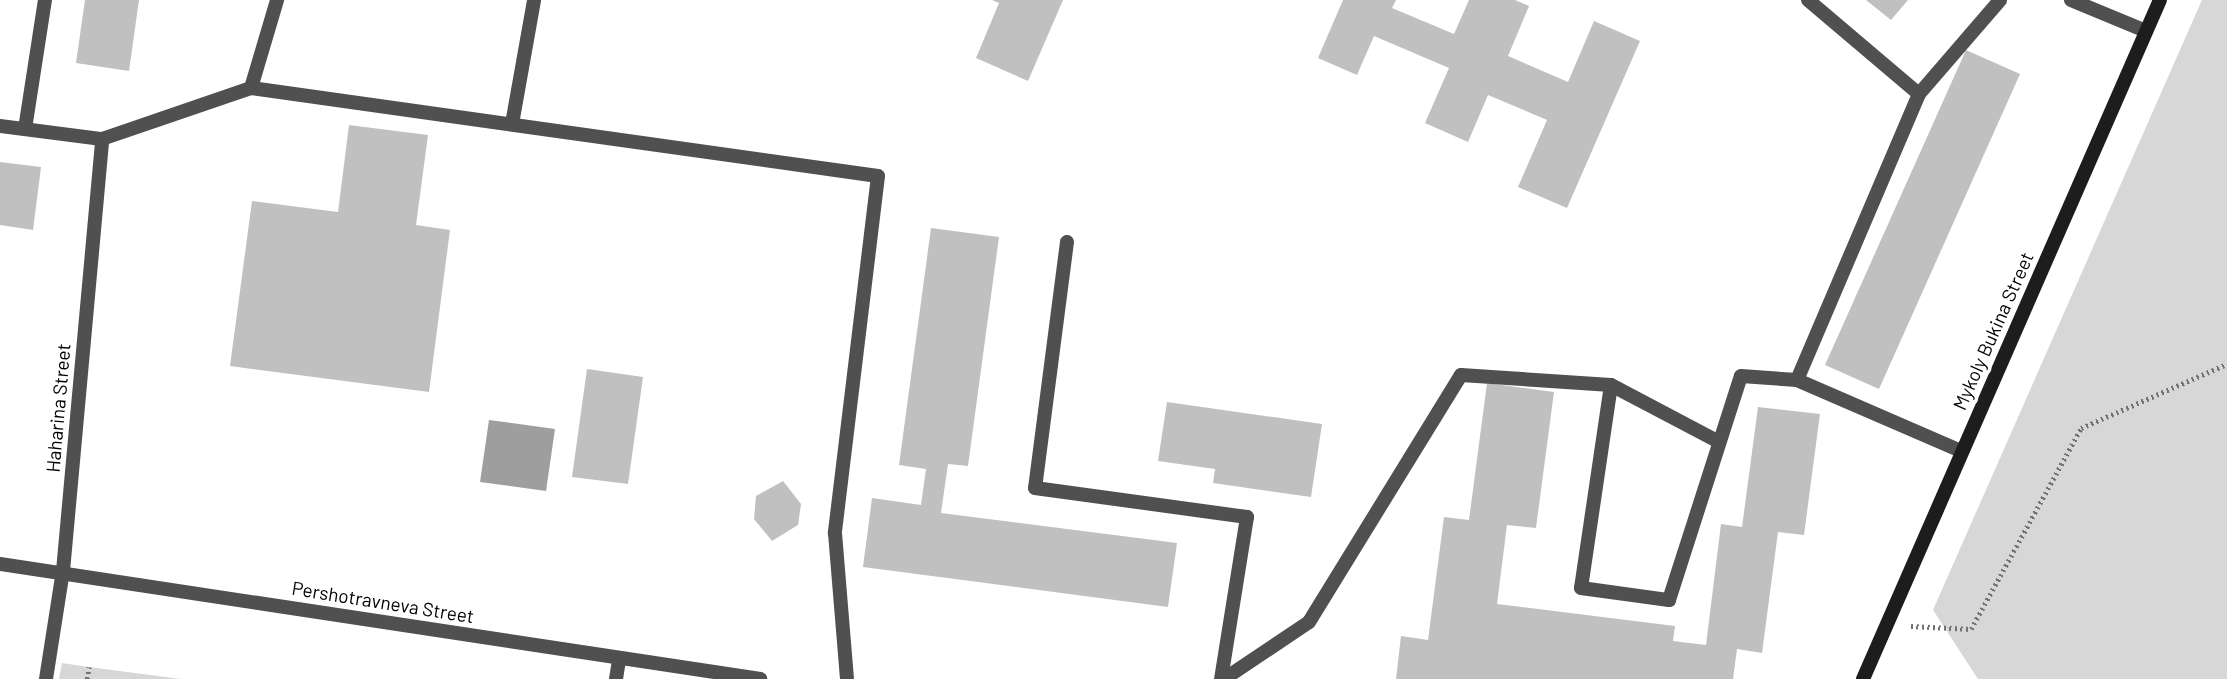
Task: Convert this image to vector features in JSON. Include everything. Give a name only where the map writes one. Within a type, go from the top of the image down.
[{"type":"street","points":[[25,129],[45,0]]},
{"type":"street","points":[[251,88],[277,0]]},
{"type":"street","points":[[512,124],[534,0]]},
{"type":"street","points":[[1808,0],[1919,94]]},
{"type":"street","points":[[1797,380],[1919,94],[2000,0]]},
{"type":"street","points":[[2071,0],[2146,31]]},
{"type":"street","name":"Mykoly Bukina Street","points":[[1863,679],[2160,0]]},
{"type":"street","points":[[0,126],[102,139],[251,88],[877,176],[835,533],[848,679]]},
{"type":"street","name":"Haharina Street","points":[[46,679],[63,571],[102,139]]},
{"type":"street","points":[[1066,242],[1035,488],[1247,517],[1222,679]]},
{"type":"street","points":[[1222,679],[1309,622],[1461,375],[1611,385],[1720,442]]},
{"type":"street","points":[[1611,385],[1581,588],[1669,600],[1741,376],[1797,380],[1961,451]]},
{"type":"street","name":"Pershotravneva Street","points":[[0,564],[63,571],[760,679]]},
{"type":"street","points":[[616,679],[619,659]]},
{"type":"path","points":[[1885,624],[1971,629],[2081,428],[2227,364]]},
{"type":"path","points":[[87,679],[89,667]]},
{"type":"shaded area","points":[[2202,0],[2227,0],[2227,679],[1978,679],[1933,610]]},
{"type":"shaded area","points":[[489,420],[555,429],[546,491],[480,482]]},
{"type":"shaded area","points":[[62,663],[89,667],[181,679],[59,679]]},
{"type":"building","points":[[85,0],[139,0],[129,71],[76,63]]},
{"type":"building","points":[[992,0],[1063,0],[1028,81],[976,58],[999,3]]},
{"type":"building","points":[[1343,0],[1396,0],[1392,8],[1454,34],[1469,0],[1515,0],[1529,6],[1508,56],[1568,82],[1594,21],[1640,41],[1567,208],[1518,187],[1547,120],[1488,95],[1468,142],[1425,123],[1449,68],[1374,36],[1357,75],[1318,58]]},
{"type":"building","points":[[1866,0],[1908,0],[1891,20]]},
{"type":"building","points":[[1966,50],[2020,74],[1879,389],[1825,365]]},
{"type":"building","points":[[349,125],[428,135],[416,225],[450,230],[429,392],[230,366],[252,201],[338,212]]},
{"type":"building","points":[[0,162],[41,167],[33,230],[0,225]]},
{"type":"building","points":[[931,228],[999,237],[968,466],[948,464],[941,513],[1177,543],[1168,607],[863,567],[872,498],[921,505],[926,469],[899,465]]},
{"type":"building","points":[[587,369],[643,377],[628,484],[572,477]]},
{"type":"building","points":[[1487,383],[1554,392],[1536,528],[1507,525],[1497,604],[1675,626],[1673,641],[1706,645],[1721,524],[1742,527],[1758,407],[1820,414],[1804,535],[1778,532],[1762,653],[1737,649],[1733,679],[1396,679],[1401,636],[1428,640],[1444,517],[1469,520]]},
{"type":"building","points":[[1167,402],[1322,424],[1311,497],[1213,483],[1215,469],[1158,461]]},
{"type":"building","points":[[783,481],[801,504],[798,525],[772,541],[754,519],[756,496]]}]
